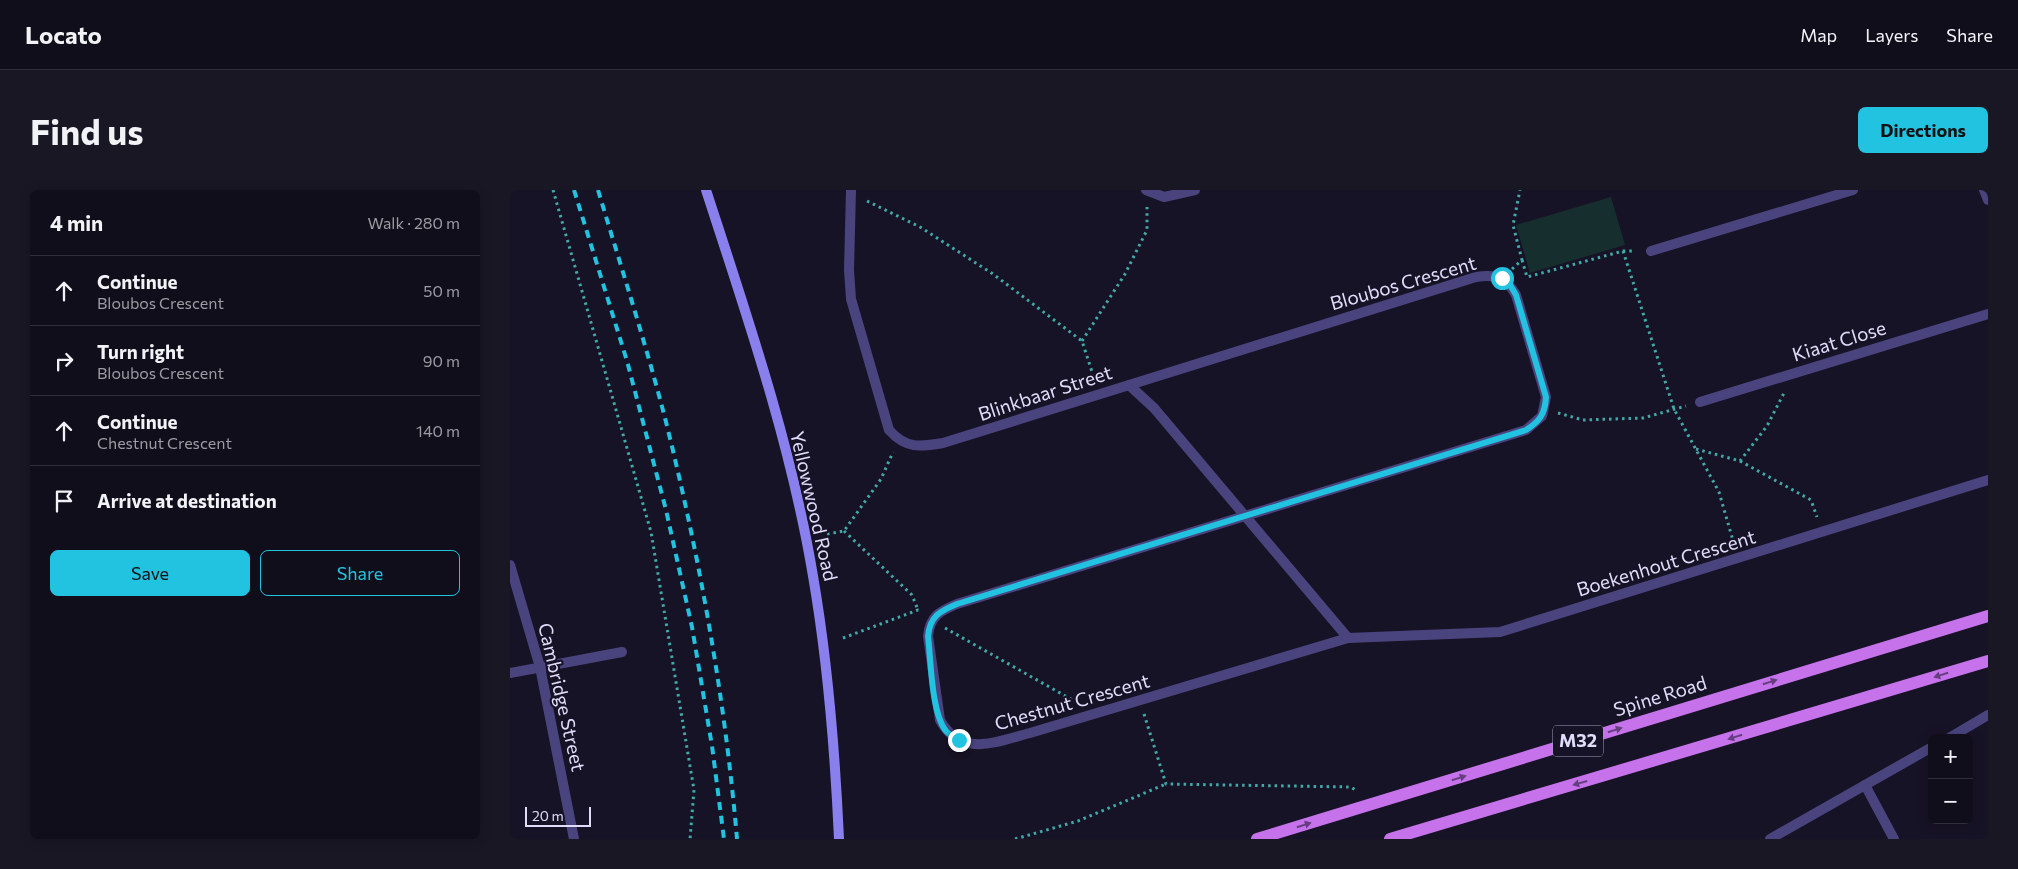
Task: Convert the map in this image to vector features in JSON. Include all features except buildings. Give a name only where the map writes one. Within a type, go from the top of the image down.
[{"type":"main road","name":"Spine Road","points":[[1257,839],[1988,616]]},
{"type":"main road","name":"M32","points":[[1390,839],[1988,661]]},
{"type":"street","name":"Yellowwood Road","points":[[706,190],[753,334],[796,495],[811,565],[824,642],[834,745],[839,839]]},
{"type":"street","points":[[1146,191],[1164,197],[1195,190]]},
{"type":"street","points":[[1651,251],[1853,190]]},
{"type":"street","points":[[1984,190],[1988,200]]},
{"type":"street","points":[[852,193],[849,270],[852,299],[884,415],[890,430],[898,440]]},
{"type":"street","name":"Bloubos Crescent","points":[[1129,385],[1476,278],[1488,276],[1502,278],[1509,283],[1516,295],[1546,397],[1545,409]]},
{"type":"street","name":"Kiaat Close","points":[[1700,402],[1988,314]]},
{"type":"street","name":"Blinkbaar Street","points":[[898,440],[916,447],[943,443],[1129,385],[1154,408],[1348,638]]},
{"type":"street","points":[[934,617],[957,604],[1526,430],[1536,424],[1545,409]]},
{"type":"street","name":"Boekenhout Crescent","points":[[1348,638],[1500,632],[1988,480]]},
{"type":"street","name":"Cambridge Street","points":[[510,565],[540,666],[574,839]]},
{"type":"street","name":"Chestnut Crescent","points":[[934,617],[930,624],[928,636],[940,720],[947,732],[959,740],[972,745],[985,744],[1140,701],[1348,638]]},
{"type":"street","points":[[510,672],[622,652]]},
{"type":"street","points":[[1956,734],[1988,716]]},
{"type":"street","points":[[1770,839],[1928,749]]},
{"type":"street","points":[[1865,785],[1894,839]]},
{"type":"path","points":[[553,190],[651,532],[694,790],[690,839]]},
{"type":"path","points":[[1520,190],[1513,225],[1528,277],[1623,251],[1674,409],[1719,492],[1740,558]]},
{"type":"path","points":[[1082,341],[1125,274],[1147,230],[1146,191]]},
{"type":"path","points":[[852,193],[920,227],[992,274],[1082,341],[1100,394]]},
{"type":"path","points":[[1502,278],[1522,260]]},
{"type":"path","points":[[1740,461],[1767,426],[1794,374]]},
{"type":"path","points":[[1545,409],[1583,420],[1643,418],[1700,402]]},
{"type":"path","points":[[827,534],[844,531],[881,479],[898,440]]},
{"type":"path","points":[[1696,449],[1740,461],[1811,500],[1822,532]]},
{"type":"path","points":[[844,531],[912,595],[918,610]]},
{"type":"path","points":[[843,638],[918,610],[934,617]]},
{"type":"path","points":[[947,630],[1062,693]]},
{"type":"path","points":[[1140,701],[1166,784]]},
{"type":"path","points":[[1015,839],[1078,821],[1166,784],[1351,787],[1358,792]]},
{"type":"green space","points":[[1611,197],[1625,245],[1530,273],[1516,225]]},
{"type":"railway","points":[[574,190],[627,361],[666,510],[692,627],[712,746],[724,839]]},
{"type":"railway","points":[[598,190],[666,422],[690,525],[710,629],[726,734],[737,839]]},
{"type":"route","points":[[959,740],[947,732],[940,720],[928,636],[930,624],[934,617],[942,610],[1526,430],[1536,424],[1545,409],[1546,397],[1516,295],[1509,283],[1502,278]]}]
